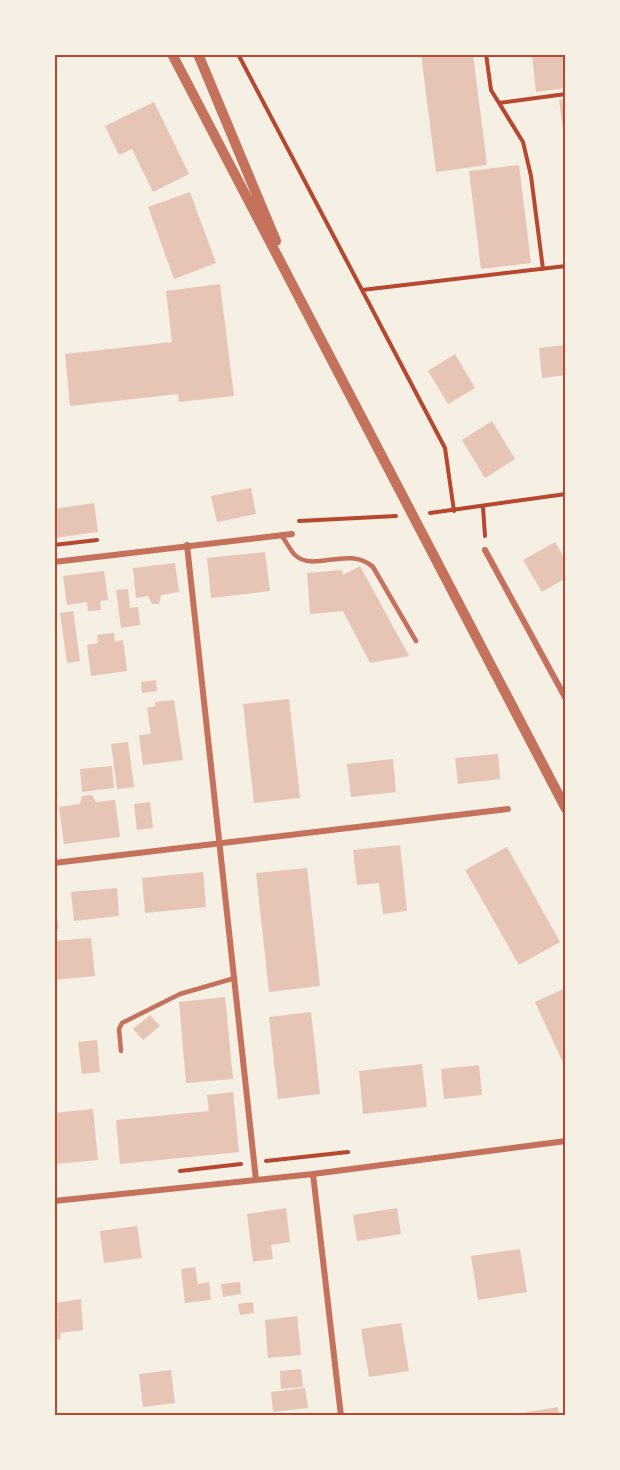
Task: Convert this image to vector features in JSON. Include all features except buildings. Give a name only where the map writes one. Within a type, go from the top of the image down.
[{"type":"street","points":[[172,54],[566,809]]},
{"type":"street","points":[[198,54],[297,294]]},
{"type":"street","points":[[54,562],[292,534]]},
{"type":"street","points":[[188,545],[256,1180]]},
{"type":"street","points":[[485,550],[566,699]]},
{"type":"street","points":[[54,863],[508,809]]},
{"type":"street","points":[[54,1201],[313,1174],[566,1141]]},
{"type":"street","points":[[313,1174],[341,1416]]},
{"type":"lane","points":[[281,535],[296,556],[305,561],[340,557],[364,559],[373,567],[416,641]]},
{"type":"lane","points":[[121,1051],[119,1029],[122,1023],[180,994],[235,978]]},
{"type":"path","points":[[238,54],[445,448],[454,511]]},
{"type":"path","points":[[486,54],[491,90],[523,142],[531,176],[543,269]]},
{"type":"path","points":[[499,103],[566,94]]},
{"type":"path","points":[[362,290],[566,266]]},
{"type":"path","points":[[419,514],[566,494]]},
{"type":"path","points":[[483,507],[485,550]]},
{"type":"path","points":[[291,521],[408,515]]},
{"type":"path","points":[[54,544],[107,539]]},
{"type":"path","points":[[172,1172],[350,1152]]}]
